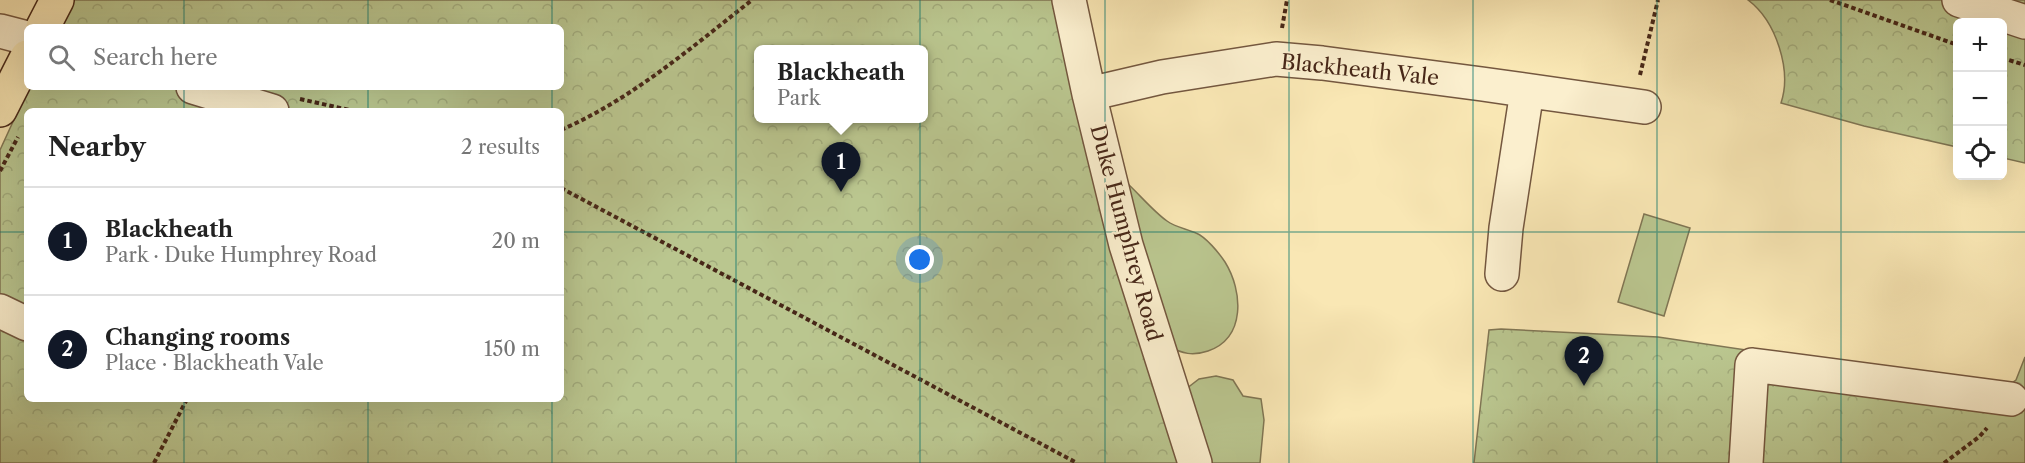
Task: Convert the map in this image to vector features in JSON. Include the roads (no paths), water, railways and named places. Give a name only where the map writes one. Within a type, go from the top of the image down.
[{"type":"main road","points":[[45,24],[57,0]]},
{"type":"main road","points":[[11,120],[24,69]]},
{"type":"street","name":"Duke Humphrey Road","points":[[1069,0],[1089,94],[1126,245],[1195,463]]},
{"type":"street","points":[[1959,0],[2025,22]]},
{"type":"street","points":[[0,31],[24,37]]},
{"type":"street","name":"Blackheath Vale","points":[[1089,94],[1162,77],[1276,59],[1334,64],[1639,107]]},
{"type":"street","points":[[203,90],[262,108]]},
{"type":"street","points":[[1502,274],[1506,228],[1527,91]]},
{"type":"street","points":[[0,310],[24,322]]},
{"type":"street","points":[[1746,463],[1752,365],[2011,399]]},
{"type":"place","name":"Blackheath","points":[[841,192]]},
{"type":"place","name":"Changing rooms","points":[[1584,386]]}]
